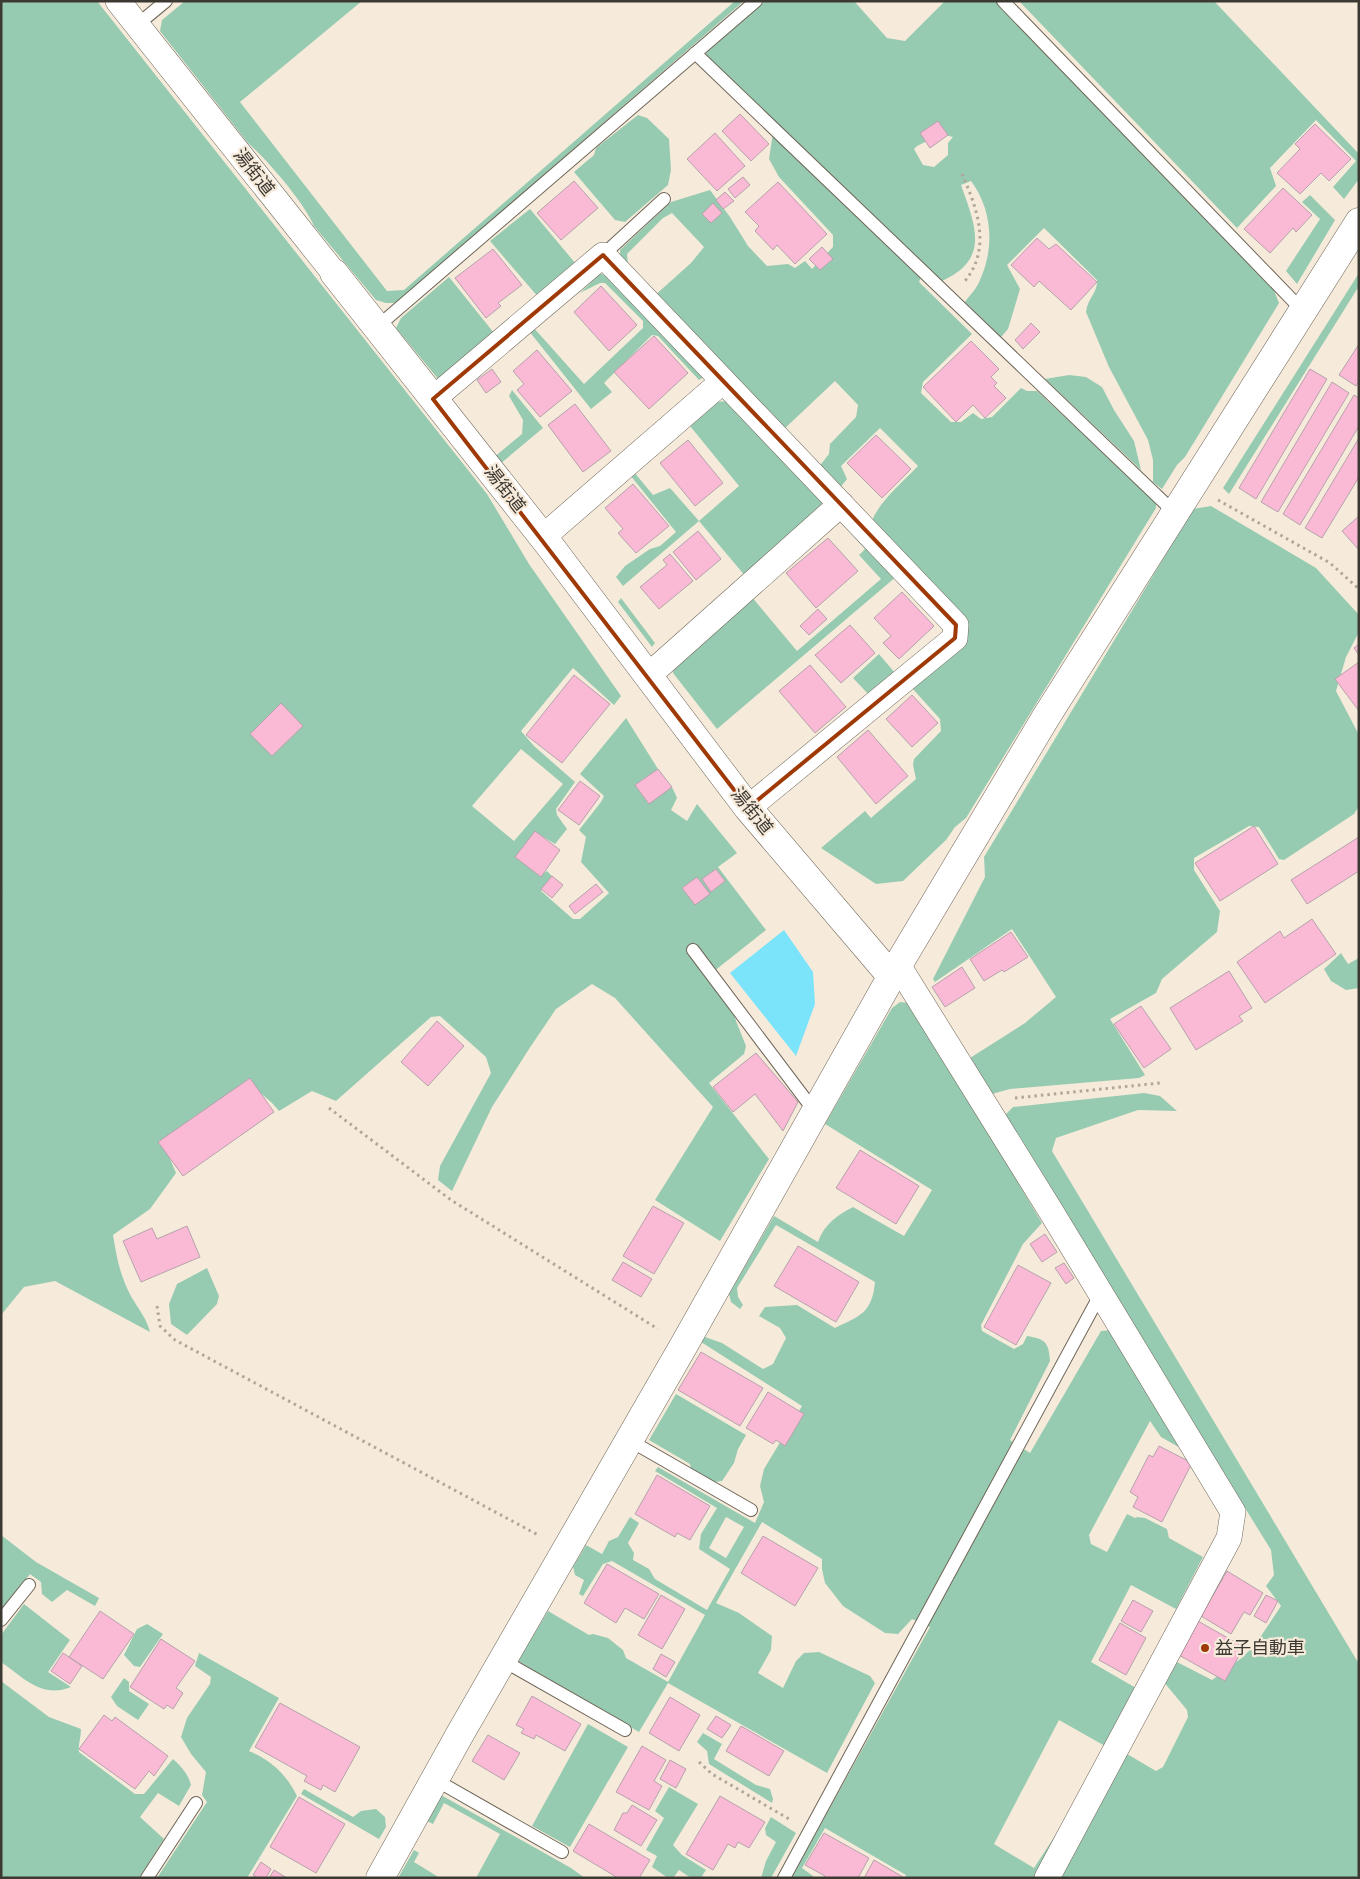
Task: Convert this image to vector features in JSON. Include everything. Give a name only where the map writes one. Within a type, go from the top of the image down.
[{"type":"street","name":"湯街道","points":[[118,1],[543,537],[748,808],[895,971]]},
{"type":"street","points":[[380,1878],[434,1779],[684,1345],[895,971],[1046,716],[1359,222]]},
{"type":"street","points":[[433,398],[602,255],[956,624],[955,638],[748,808]]},
{"type":"street","points":[[543,537],[723,381]]},
{"type":"street","points":[[648,676],[841,504]]},
{"type":"street","points":[[895,971],[987,1108],[1233,1512],[1228,1538],[1047,1878]]},
{"type":"lane","points":[[138,25],[166,1]]},
{"type":"lane","points":[[377,327],[756,1]]},
{"type":"lane","points":[[1003,1],[1302,310]]},
{"type":"lane","points":[[695,54],[1174,512]]},
{"type":"lane","points":[[602,255],[664,199]]},
{"type":"lane","points":[[693,950],[815,1112]]},
{"type":"lane","points":[[784,1878],[1101,1293]]},
{"type":"lane","points":[[629,1440],[751,1510]]},
{"type":"lane","points":[[1,1620],[29,1585]]},
{"type":"lane","points":[[502,1660],[625,1730]]},
{"type":"lane","points":[[434,1779],[562,1852]]},
{"type":"lane","points":[[147,1878],[196,1803]]},
{"type":"path","points":[[947,296],[966,280],[978,260],[980,233],[978,217],[972,196],[962,174]]},
{"type":"path","points":[[1192,485],[1330,563],[1359,589]]},
{"type":"path","points":[[987,1108],[1012,1098],[1160,1083]]},
{"type":"path","points":[[329,1108],[451,1200],[684,1345]]},
{"type":"path","points":[[157,1306],[160,1326],[175,1340],[566,1550]]},
{"type":"path","points":[[699,1762],[712,1774],[810,1832]]},
{"type":"highlighted area","points":[[603,255],[956,625],[955,638],[748,808],[433,399]]},
{"type":"green space","points":[[1,1],[97,1],[487,494],[529,564],[621,696],[614,705],[573,668],[521,731],[534,746],[575,782],[556,809],[557,815],[567,829],[555,844],[535,832],[515,857],[540,876],[547,871],[552,876],[541,891],[573,919],[580,919],[609,893],[581,862],[586,837],[579,830],[604,796],[580,774],[626,718],[658,769],[635,785],[648,803],[672,787],[677,798],[671,810],[687,821],[697,804],[737,853],[718,867],[766,930],[713,972],[728,991],[736,1021],[746,1046],[744,1054],[709,1083],[769,1159],[720,1241],[655,1200],[713,1107],[615,998],[592,984],[556,1009],[492,1107],[452,1191],[438,1180],[440,1166],[491,1073],[486,1057],[440,1016],[431,1017],[336,1101],[312,1091],[279,1111],[248,1082],[163,1142],[176,1173],[150,1209],[113,1235],[122,1275],[150,1332],[55,1281],[24,1287],[1,1315]],"holes":[[[521,749],[563,784],[514,841],[472,806]],[[716,869],[725,881],[711,892],[702,879]],[[697,877],[695,905],[682,888]]]},
{"type":"green space","points":[[185,1],[362,1],[240,102],[387,291],[404,290],[735,1],[744,1],[396,303],[386,303],[376,300],[314,226],[294,193],[248,143],[160,31],[162,20]]},
{"type":"green space","points":[[765,1],[854,1],[887,38],[905,41],[945,1],[997,1],[1273,288],[1279,303],[1185,457],[1177,465],[1162,489],[1153,482],[1153,460],[1148,440],[1109,367],[1086,312],[1096,288],[1097,280],[1044,228],[1007,265],[1020,289],[1008,329],[1001,337],[965,302],[977,286],[985,267],[988,255],[989,229],[983,204],[971,181],[961,185],[974,227],[975,240],[973,252],[968,262],[957,272],[942,281],[926,266],[919,282],[972,334],[923,382],[921,393],[951,422],[961,422],[973,413],[981,419],[992,417],[1021,388],[1027,391],[1037,391],[1156,502],[1156,508],[966,818],[903,881],[876,884],[821,848],[865,811],[871,818],[916,779],[913,765],[914,759],[941,731],[940,719],[912,688],[961,642],[871,523],[879,507],[918,466],[880,428],[841,466],[847,479],[839,489],[818,468],[829,454],[830,444],[856,417],[858,405],[835,381],[782,431],[653,297],[691,263],[704,247],[672,213],[663,218],[627,254],[628,264],[621,264],[620,250],[671,202],[710,190],[748,246],[767,266],[788,264],[795,268],[805,261],[812,269],[833,247],[833,235],[779,177],[769,159],[774,126],[707,60],[706,53]],"holes":[[[941,134],[953,137],[948,143],[948,155],[934,167],[923,165],[914,149],[917,146]]]},
{"type":"green space","points":[[1019,1],[1214,1],[1359,154],[1359,179],[1344,199],[1333,187],[1356,161],[1316,120],[1270,168],[1276,186],[1237,228]]},
{"type":"green space","points":[[638,115],[647,118],[669,139],[671,170],[668,185],[625,222],[615,220],[574,172],[594,155],[596,148]]},
{"type":"green space","points":[[1310,195],[1335,220],[1297,284],[1286,271],[1320,219],[1302,202]]},
{"type":"green space","points":[[530,209],[576,264],[539,298],[490,241]]},
{"type":"green space","points":[[1359,273],[1359,286],[1229,494],[1223,488]]},
{"type":"green space","points":[[600,274],[609,275],[704,377],[699,380],[658,336],[652,335],[604,383],[612,392],[591,409],[529,331],[533,327],[584,384],[643,328],[643,321],[605,283],[600,283],[580,293]]},
{"type":"green space","points":[[449,277],[494,333],[439,380],[396,328],[401,318]]},
{"type":"green space","points":[[1069,375],[1086,377],[1102,387],[1134,441],[1141,470],[1045,379]]},
{"type":"green space","points":[[512,390],[543,428],[500,464],[493,458],[522,434],[523,420],[509,396]]},
{"type":"green space","points":[[728,401],[823,502],[822,511],[746,577],[699,521],[739,486],[690,426],[716,402]]},
{"type":"green space","points":[[634,472],[653,495],[670,488],[699,521],[623,586],[616,577],[625,566],[650,549],[660,546],[676,532],[630,475]]},
{"type":"green space","points":[[1211,506],[1316,568],[1359,615],[1359,632],[1346,657],[1336,691],[1359,735],[1359,806],[1354,814],[1284,860],[1279,859],[1259,827],[1249,826],[1194,858],[1194,870],[1220,911],[1217,932],[1162,979],[1156,993],[1110,1019],[1145,1075],[1139,1078],[1010,1089],[992,1094],[970,1058],[1025,1023],[1056,997],[1012,929],[935,982],[933,979],[985,877],[984,857],[1193,509]]},
{"type":"green space","points":[[847,521],[897,576],[717,729],[673,673],[676,660],[751,596],[797,651],[881,579],[859,555],[865,549],[843,525]]},
{"type":"green space","points":[[621,598],[655,643],[652,647],[618,602]]},
{"type":"green space","points":[[879,654],[895,673],[870,696],[853,678]]},
{"type":"green space","points":[[1341,953],[1348,964],[1359,958],[1359,988],[1346,990],[1331,981],[1324,969]]},
{"type":"green space","points":[[900,1002],[909,1003],[916,1011],[1042,1223],[1023,1244],[981,1325],[982,1331],[1014,1349],[1023,1344],[1027,1336],[1042,1340],[1049,1350],[1050,1361],[1010,1440],[1030,1453],[1101,1331],[1112,1330],[1189,1453],[1161,1437],[1150,1421],[1089,1535],[1091,1544],[1107,1552],[1127,1514],[1135,1518],[1145,1518],[1167,1529],[1169,1538],[1203,1557],[1176,1609],[1131,1585],[1091,1662],[1136,1688],[1105,1746],[1059,1720],[994,1844],[1034,1868],[1090,1782],[1122,1751],[1156,1771],[1163,1767],[1188,1717],[1187,1710],[1163,1681],[1175,1661],[1212,1680],[1243,1657],[1257,1642],[1281,1606],[1266,1586],[1274,1575],[1271,1550],[1003,1117],[1013,1107],[1144,1093],[1160,1096],[1177,1111],[1138,1110],[1056,1138],[1052,1151],[1359,1664],[1359,1878],[905,1878],[906,1875],[825,1828],[802,1868],[813,1876],[812,1878],[791,1878],[930,1627],[912,1619],[898,1634],[885,1633],[843,1606],[825,1583],[822,1559],[762,1522],[716,1603],[739,1613],[772,1636],[771,1650],[758,1673],[783,1688],[796,1661],[804,1653],[819,1652],[870,1676],[875,1683],[827,1773],[668,1683],[639,1732],[518,1661],[548,1611],[589,1635],[593,1634],[608,1638],[623,1650],[626,1658],[668,1682],[705,1615],[612,1561],[603,1564],[583,1596],[579,1594],[584,1580],[575,1575],[573,1567],[586,1545],[602,1554],[609,1541],[618,1537],[630,1517],[639,1523],[628,1543],[634,1553],[633,1560],[649,1569],[655,1579],[707,1610],[730,1569],[699,1549],[701,1534],[717,1508],[655,1471],[658,1467],[755,1523],[764,1502],[760,1486],[764,1469],[802,1406],[701,1342],[705,1337],[722,1343],[763,1369],[773,1364],[786,1338],[780,1328],[759,1316],[765,1307],[797,1305],[835,1328],[858,1316],[868,1307],[875,1282],[776,1225],[737,1288],[738,1297],[743,1305],[740,1309],[731,1302],[729,1294],[774,1216],[818,1242],[824,1230],[832,1221],[853,1207],[904,1236],[932,1190],[825,1124],[892,1008]],"holes":[[[726,1517],[744,1527],[726,1558],[709,1548]]]},
{"type":"green space","points":[[207,1268],[219,1296],[217,1304],[187,1335],[171,1324],[169,1304],[177,1284]]},
{"type":"green space","points":[[676,1394],[746,1435],[738,1449],[734,1463],[722,1481],[714,1482],[691,1469],[690,1464],[649,1440]]},
{"type":"green space","points":[[1,1535],[36,1562],[99,1598],[95,1606],[67,1590],[52,1602],[42,1594],[41,1582],[30,1574],[1,1610]]},
{"type":"green space","points":[[24,1604],[70,1640],[48,1672],[71,1687],[61,1690],[42,1689],[1,1662],[1,1635]]},
{"type":"green space","points":[[147,1624],[163,1634],[140,1667],[134,1666],[124,1655],[137,1629]]},
{"type":"green space","points":[[199,1653],[279,1698],[249,1751],[271,1763],[283,1774],[297,1796],[247,1878],[157,1878],[207,1802],[202,1795],[206,1772],[191,1754],[181,1737],[187,1718],[210,1684],[211,1677],[195,1666]]},
{"type":"green space","points":[[124,1678],[129,1682],[129,1691],[149,1704],[138,1720],[117,1706],[111,1697]]},
{"type":"green space","points":[[1,1681],[49,1717],[81,1729],[79,1752],[135,1794],[144,1794],[173,1759],[184,1771],[191,1785],[179,1806],[158,1793],[140,1817],[164,1839],[139,1878],[1,1878]]},
{"type":"green space","points":[[588,1724],[628,1747],[570,1847],[532,1826]]},
{"type":"green space","points":[[703,1733],[722,1744],[714,1759],[756,1785],[770,1789],[773,1799],[772,1803],[709,1764],[707,1751],[697,1742]]},
{"type":"green space","points":[[669,1787],[698,1804],[673,1845],[682,1855],[706,1870],[702,1876],[704,1878],[691,1878],[679,1870],[673,1878],[668,1878],[652,1867],[657,1856],[646,1850],[664,1818],[655,1811]]},
{"type":"green space","points":[[304,1789],[353,1817],[361,1811],[376,1809],[385,1817],[386,1827],[379,1839],[301,1794]]},
{"type":"green space","points":[[441,1795],[571,1868],[585,1878],[476,1878],[500,1834],[444,1803],[433,1824],[427,1821]]},
{"type":"green space","points":[[771,1817],[796,1833],[771,1878],[761,1878],[766,1861],[776,1842],[766,1835],[765,1828]]},
{"type":"green space","points":[[414,1850],[419,1853],[414,1862],[440,1878],[398,1878]]},
{"type":"water","points":[[784,930],[813,972],[815,1004],[796,1056],[730,973]]},
{"type":"building","points":[[740,114],[769,144],[751,161],[722,131]]},
{"type":"building","points":[[938,121],[948,135],[930,148],[920,133]]},
{"type":"building","points":[[1315,124],[1351,159],[1329,181],[1321,173],[1300,194],[1277,173],[1300,149],[1295,144]]},
{"type":"building","points":[[715,133],[745,166],[717,191],[687,159]]},
{"type":"building","points":[[743,177],[750,185],[735,198],[728,189]]},
{"type":"building","points":[[574,181],[598,208],[561,240],[537,213]]},
{"type":"building","points":[[778,182],[827,234],[795,264],[777,245],[773,250],[755,231],[759,226],[745,212]]},
{"type":"building","points":[[1283,188],[1312,215],[1296,232],[1293,228],[1270,253],[1244,229]]},
{"type":"building","points":[[725,192],[734,201],[723,209],[716,200]]},
{"type":"building","points":[[713,203],[722,213],[711,223],[702,214]]},
{"type":"building","points":[[1037,238],[1049,249],[1056,244],[1097,282],[1071,310],[1039,281],[1034,287],[1011,265]]},
{"type":"building","points":[[822,247],[833,259],[820,270],[809,259]]},
{"type":"building","points":[[493,249],[522,285],[498,303],[501,306],[486,318],[455,278]]},
{"type":"building","points":[[601,286],[637,325],[609,351],[574,312]]},
{"type":"building","points":[[1031,323],[1040,332],[1023,349],[1015,340]]},
{"type":"building","points":[[654,336],[688,373],[649,409],[614,372]]},
{"type":"building","points":[[971,341],[999,369],[991,377],[997,383],[994,386],[1006,398],[985,418],[973,405],[956,422],[923,387]]},
{"type":"building","points":[[1359,344],[1359,381],[1356,386],[1339,375]]},
{"type":"building","points":[[537,350],[572,391],[540,417],[517,390],[524,384],[513,371]]},
{"type":"building","points":[[492,369],[501,382],[486,393],[477,380]]},
{"type":"building","points":[[1310,369],[1327,379],[1256,499],[1239,488]]},
{"type":"building","points":[[1332,382],[1349,393],[1278,512],[1261,502]]},
{"type":"building","points":[[1354,395],[1359,398],[1359,426],[1300,525],[1283,514]]},
{"type":"building","points":[[575,404],[611,451],[583,472],[548,425]]},
{"type":"building","points":[[876,435],[911,469],[882,498],[847,463]]},
{"type":"building","points":[[1359,438],[1359,477],[1322,538],[1305,528]]},
{"type":"building","points":[[688,440],[723,483],[695,506],[660,463]]},
{"type":"building","points":[[633,484],[669,526],[636,553],[618,533],[623,529],[605,508]]},
{"type":"building","points":[[1359,516],[1359,550],[1342,531]]},
{"type":"building","points":[[698,531],[721,559],[696,580],[673,552]]},
{"type":"building","points":[[828,538],[858,571],[816,608],[786,573]]},
{"type":"building","points":[[670,554],[693,581],[659,609],[640,587],[667,565],[663,560]]},
{"type":"building","points":[[902,592],[934,626],[899,659],[883,643],[891,636],[874,618]]},
{"type":"building","points":[[818,609],[827,619],[809,635],[800,626]]},
{"type":"building","points":[[850,625],[875,653],[841,683],[815,655]]},
{"type":"building","points":[[1359,644],[1359,655],[1354,648]]},
{"type":"building","points":[[1359,662],[1359,711],[1335,679]]},
{"type":"building","points":[[810,665],[846,707],[815,733],[779,691]]},
{"type":"building","points":[[574,675],[610,704],[562,763],[526,735]]},
{"type":"building","points":[[912,695],[938,723],[912,747],[886,719]]},
{"type":"building","points":[[281,703],[303,726],[272,756],[250,734]]},
{"type":"building","points":[[868,730],[908,776],[876,804],[837,757]]},
{"type":"building","points":[[658,769],[672,787],[649,804],[635,785]]},
{"type":"building","points":[[580,781],[600,796],[579,825],[558,810]]},
{"type":"building","points":[[1254,826],[1278,864],[1220,901],[1195,863]]},
{"type":"building","points":[[535,831],[560,850],[541,877],[515,857]]},
{"type":"building","points":[[1359,837],[1359,871],[1307,904],[1291,880]]},
{"type":"building","points":[[716,869],[725,881],[711,892],[702,879]]},
{"type":"building","points":[[552,876],[563,885],[552,898],[541,889]]},
{"type":"building","points":[[697,877],[710,894],[695,905],[682,888]]},
{"type":"building","points":[[596,884],[603,892],[575,914],[569,906]]},
{"type":"building","points":[[1312,919],[1336,954],[1265,1003],[1237,962],[1280,931],[1284,938]]},
{"type":"building","points":[[1011,932],[1028,957],[1004,972],[1002,970],[984,981],[970,959]]},
{"type":"building","points":[[962,967],[975,988],[945,1007],[932,987]]},
{"type":"building","points":[[1229,971],[1252,1008],[1239,1016],[1243,1021],[1196,1050],[1170,1008]]},
{"type":"building","points":[[1141,1006],[1171,1049],[1144,1068],[1114,1024]]},
{"type":"building","points":[[437,1021],[464,1046],[428,1086],[401,1062]]},
{"type":"building","points":[[756,1053],[798,1102],[783,1131],[755,1094],[733,1112],[713,1087]]},
{"type":"building","points":[[250,1078],[274,1112],[183,1176],[158,1142]]},
{"type":"building","points":[[860,1150],[919,1186],[896,1224],[836,1188]]},
{"type":"building","points":[[653,1206],[684,1223],[654,1274],[623,1256]]},
{"type":"building","points":[[187,1226],[200,1257],[141,1282],[123,1241],[152,1228],[157,1239]]},
{"type":"building","points":[[1045,1234],[1057,1252],[1042,1262],[1030,1244]]},
{"type":"building","points":[[798,1246],[859,1282],[836,1322],[774,1286]]},
{"type":"building","points":[[623,1262],[652,1279],[641,1297],[612,1280]]},
{"type":"building","points":[[1064,1263],[1074,1278],[1066,1284],[1055,1268]]},
{"type":"building","points":[[1018,1265],[1051,1283],[1016,1345],[984,1327]]},
{"type":"building","points":[[701,1352],[763,1388],[740,1426],[678,1390]]},
{"type":"building","points":[[768,1392],[804,1414],[785,1446],[776,1440],[773,1444],[746,1428]]},
{"type":"building","points":[[1159,1446],[1192,1463],[1162,1522],[1133,1507],[1138,1497],[1130,1492],[1149,1455],[1153,1457]]},
{"type":"building","points":[[657,1475],[710,1506],[690,1540],[677,1533],[675,1537],[635,1514]]},
{"type":"building","points":[[763,1536],[818,1568],[795,1606],[741,1573]]},
{"type":"building","points":[[607,1564],[659,1594],[644,1619],[625,1608],[616,1623],[584,1603]]},
{"type":"building","points":[[1227,1571],[1263,1593],[1250,1615],[1244,1612],[1231,1634],[1201,1616]]},
{"type":"building","points":[[661,1595],[685,1609],[662,1649],[638,1635]]},
{"type":"building","points":[[1266,1595],[1278,1601],[1266,1623],[1254,1616]]},
{"type":"building","points":[[1133,1600],[1153,1611],[1141,1632],[1121,1621]]},
{"type":"building","points":[[100,1611],[134,1634],[103,1679],[69,1657]]},
{"type":"building","points":[[1196,1620],[1244,1647],[1225,1681],[1177,1654]]},
{"type":"building","points":[[1120,1623],[1146,1638],[1126,1675],[1099,1660]]},
{"type":"building","points":[[161,1639],[195,1661],[176,1688],[183,1693],[173,1709],[167,1705],[164,1709],[130,1687]]},
{"type":"building","points":[[63,1653],[82,1666],[70,1684],[51,1671]]},
{"type":"building","points":[[661,1654],[675,1662],[666,1677],[653,1669]]},
{"type":"building","points":[[532,1696],[581,1724],[565,1751],[536,1735],[534,1739],[521,1733],[524,1729],[516,1725]]},
{"type":"building","points":[[670,1697],[700,1715],[679,1751],[649,1733]]},
{"type":"building","points":[[280,1703],[360,1747],[335,1792],[323,1785],[321,1790],[304,1781],[307,1776],[255,1747]]},
{"type":"building","points":[[104,1715],[112,1721],[115,1717],[168,1756],[154,1776],[149,1771],[135,1789],[79,1749]]},
{"type":"building","points":[[716,1716],[731,1725],[722,1738],[707,1729]]},
{"type":"building","points":[[741,1726],[784,1751],[769,1776],[726,1751]]},
{"type":"building","points":[[488,1735],[520,1753],[504,1780],[472,1761]]},
{"type":"building","points":[[642,1746],[666,1760],[654,1781],[662,1786],[649,1810],[616,1792]]},
{"type":"building","points":[[670,1760],[686,1769],[676,1788],[660,1779]]},
{"type":"building","points":[[720,1796],[765,1822],[749,1848],[738,1842],[735,1848],[728,1844],[713,1870],[686,1854]]},
{"type":"building","points":[[299,1797],[345,1824],[316,1873],[270,1847]]},
{"type":"building","points":[[632,1805],[657,1820],[641,1846],[614,1830],[623,1813],[627,1813]]},
{"type":"building","points":[[589,1824],[650,1860],[639,1878],[618,1878],[573,1851]]},
{"type":"building","points":[[824,1833],[869,1858],[858,1878],[824,1878],[825,1876],[805,1865]]},
{"type":"building","points":[[874,1860],[903,1877],[864,1878]]},
{"type":"building","points":[[261,1862],[271,1869],[266,1878],[258,1878],[253,1875]]},
{"type":"building","points":[[274,1870],[287,1878],[269,1878]]},
{"type":"place","name":"益子自動車","points":[[1205,1648]]}]
